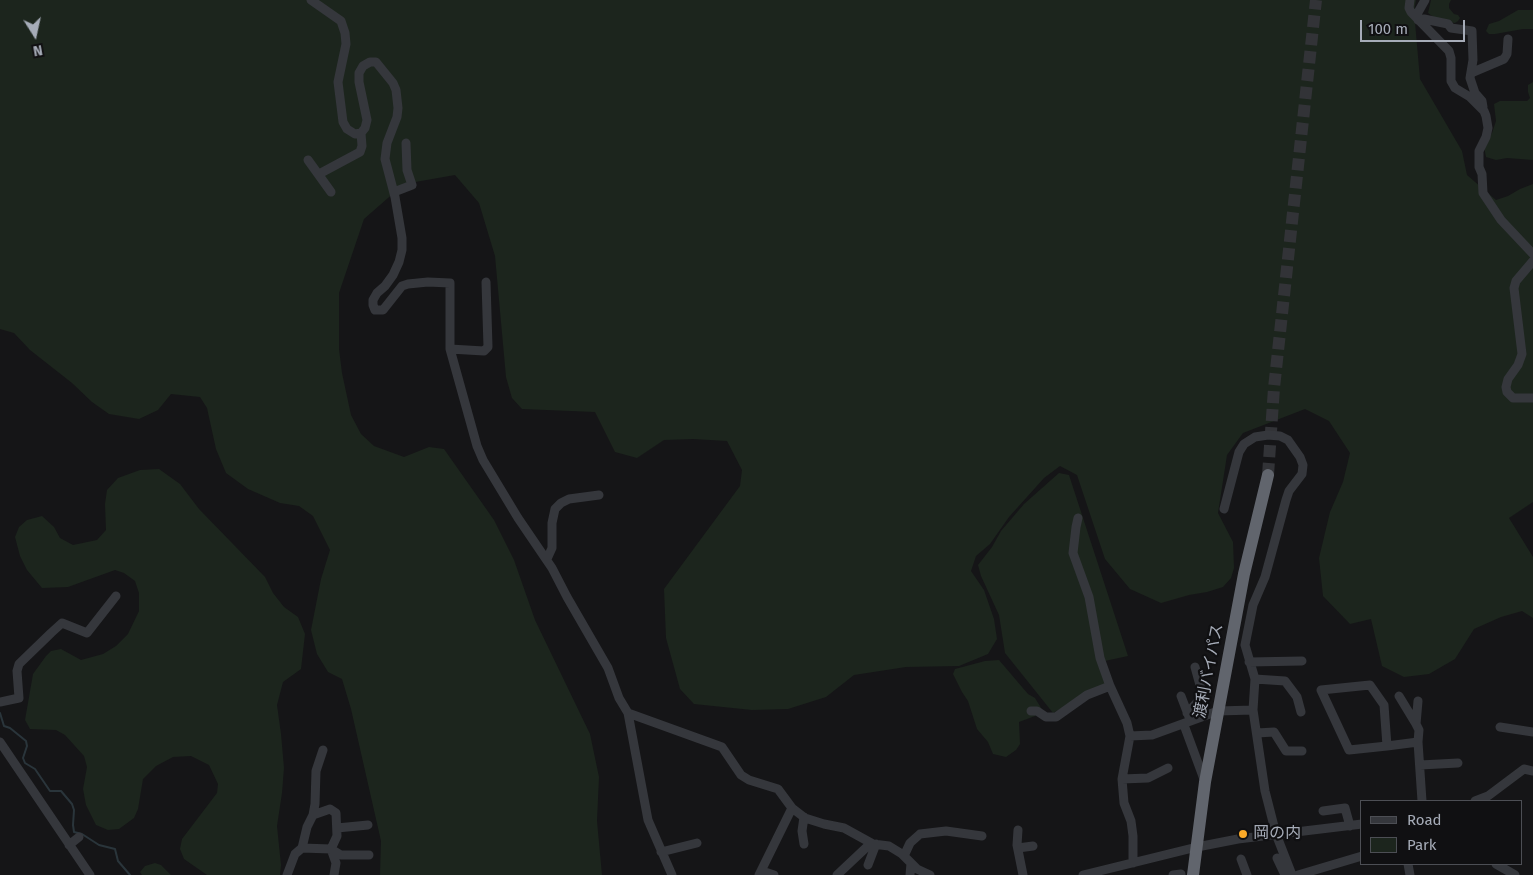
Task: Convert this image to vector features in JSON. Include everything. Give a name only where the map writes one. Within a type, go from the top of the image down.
[{"type":"highway","name":"渡利バイパス","points":[[1182,875],[1197,847],[1205,782],[1244,574],[1268,475]]},
{"type":"street","points":[[311,0],[341,21],[344,28],[346,44],[338,82],[343,122],[351,132],[355,134],[361,132],[365,128],[367,120],[359,73],[363,66],[370,62],[376,62],[393,83],[398,108],[386,149],[386,159],[394,192],[402,238],[402,250],[393,275],[377,293],[373,300],[373,305],[376,310],[383,310],[402,286],[408,284],[428,282],[450,283],[450,349],[477,446],[496,484],[547,559],[608,668],[618,698],[628,713],[648,820],[672,875]]},
{"type":"street","points":[[1410,0],[1409,8],[1449,51],[1451,58],[1451,81],[1455,88],[1470,97],[1484,111]]},
{"type":"street","points":[[1417,18],[1425,0]]},
{"type":"street","points":[[1417,18],[1448,24],[1451,28],[1472,31],[1473,60],[1470,78],[1475,93],[1482,101],[1488,121],[1486,137],[1479,151],[1478,158],[1484,193],[1502,220],[1533,254]]},
{"type":"street","points":[[1471,73],[1504,59],[1507,54],[1508,39]]},
{"type":"street","points":[[319,174],[360,152],[362,146],[361,132]]},
{"type":"street","points":[[394,192],[412,185],[406,170],[406,143]]},
{"type":"street","points":[[308,160],[331,192]]},
{"type":"street","points":[[1533,261],[1516,281],[1514,288],[1522,354],[1521,360],[1508,378],[1506,387],[1507,392],[1513,398],[1533,398]]},
{"type":"street","points":[[450,349],[484,351],[488,347],[486,282]]},
{"type":"street","points":[[1224,509],[1239,452],[1244,444],[1255,437],[1268,435],[1280,436],[1288,440],[1300,457],[1303,465],[1302,474],[1289,491],[1265,577],[1253,605],[1245,645],[1255,679],[1253,710],[1265,791],[1276,834],[1290,875]]},
{"type":"street","points":[[547,559],[552,548],[552,523],[555,509],[569,499],[599,495]]},
{"type":"street","points":[[1078,518],[1073,552],[1089,597],[1100,658],[1110,686],[1125,717],[1130,736],[1122,779],[1124,802],[1131,822],[1133,836],[1133,863]]},
{"type":"street","points":[[0,702],[18,698],[17,668],[19,664],[51,633],[62,624],[87,633],[116,596]]},
{"type":"street","points":[[1250,662],[1302,661]]},
{"type":"street","points":[[1187,720],[1203,696],[1194,667]]},
{"type":"street","points":[[1255,679],[1285,681],[1297,697],[1301,712]]},
{"type":"street","points":[[1387,746],[1384,705],[1370,685],[1321,690],[1349,750],[1387,746],[1418,742]]},
{"type":"street","points":[[1031,711],[1037,711],[1046,717],[1056,717],[1087,696],[1110,686]]},
{"type":"street","points":[[1181,696],[1205,782]]},
{"type":"street","points":[[1400,696],[1419,730],[1418,742],[1422,800]]},
{"type":"street","points":[[1416,724],[1418,701]]},
{"type":"street","points":[[1130,736],[1152,735],[1187,720],[1218,712],[1253,710]]},
{"type":"street","points":[[628,713],[722,747],[740,774],[749,780],[778,789],[792,808],[804,817],[844,828],[874,843],[889,846],[904,856],[917,869],[930,875]]},
{"type":"street","points":[[1500,726],[1533,732]]},
{"type":"street","points":[[1257,733],[1274,732],[1286,750],[1302,751]]},
{"type":"street","points":[[0,742],[90,875]]},
{"type":"street","points":[[287,875],[295,854],[302,848],[307,827],[313,815],[316,771],[323,750]]},
{"type":"street","points":[[1420,765],[1458,763]]},
{"type":"street","points":[[1122,779],[1148,778],[1168,768]]},
{"type":"street","points":[[1478,800],[1488,796],[1524,769],[1533,771]]},
{"type":"street","points":[[774,875],[761,873],[792,808]]},
{"type":"street","points":[[1323,811],[1345,808],[1350,826]]},
{"type":"street","points":[[313,815],[330,809],[336,813],[337,836],[331,849],[336,863],[334,875]]},
{"type":"street","points":[[804,817],[802,831],[804,844]]},
{"type":"street","points":[[1083,875],[1197,847],[1276,834],[1360,824]]},
{"type":"street","points":[[337,828],[368,825]]},
{"type":"street","points":[[1018,830],[1018,848],[1023,875]]},
{"type":"street","points":[[904,856],[910,843],[920,834],[946,831],[982,836]]},
{"type":"street","points":[[69,845],[79,837]]},
{"type":"street","points":[[661,852],[696,843]]},
{"type":"street","points":[[868,865],[874,843]]},
{"type":"street","points":[[837,875],[874,843]]},
{"type":"street","points":[[1018,848],[1033,846]]},
{"type":"street","points":[[302,848],[331,849],[341,855],[369,855]]},
{"type":"street","points":[[1290,875],[1360,857]]},
{"type":"street","points":[[1277,858],[1290,875]]},
{"type":"street","points":[[1240,859],[1247,875]]},
{"type":"street","points":[[910,875],[911,863]]},
{"type":"street","points":[[1498,865],[1511,874]]},
{"type":"green space","points":[[0,0],[1416,0],[1414,11],[1420,79],[1462,151],[1467,175],[1496,200],[1533,184],[1533,502],[1509,518],[1533,557],[1533,618],[1522,611],[1501,617],[1474,629],[1455,659],[1429,674],[1404,677],[1382,666],[1371,619],[1350,624],[1323,596],[1319,558],[1330,512],[1343,482],[1350,453],[1329,421],[1305,409],[1243,433],[1227,455],[1218,513],[1233,542],[1234,568],[1231,578],[1223,587],[1161,603],[1130,589],[1105,559],[1077,475],[1060,466],[1044,478],[1009,517],[990,544],[976,556],[971,571],[984,590],[994,619],[997,639],[988,654],[959,666],[906,667],[854,675],[826,697],[788,709],[752,710],[694,704],[680,689],[666,638],[664,589],[740,486],[742,470],[727,441],[664,440],[637,458],[615,452],[595,412],[522,409],[512,398],[506,377],[495,256],[479,203],[455,175],[404,184],[364,219],[339,293],[339,349],[351,415],[361,434],[374,446],[404,457],[429,447],[444,449],[494,520],[514,560],[535,620],[590,734],[599,777],[597,821],[602,875],[380,875],[381,841],[351,709],[342,679],[328,672],[317,654],[311,630],[321,579],[330,550],[313,516],[299,506],[280,503],[248,489],[226,473],[216,449],[207,408],[200,397],[171,394],[158,410],[139,419],[109,414],[30,350],[14,333],[0,329]]},
{"type":"green space","points":[[1431,0],[1451,0],[1449,8],[1454,14],[1458,15],[1460,18],[1458,21],[1455,23],[1435,18],[1428,13]]},
{"type":"green space","points":[[1518,10],[1533,10],[1533,29],[1495,34],[1489,34],[1486,31],[1489,24],[1499,21]]},
{"type":"green space","points":[[1533,82],[1533,160],[1507,158],[1496,160],[1486,157],[1484,147],[1496,121],[1494,104],[1500,101],[1527,101],[1530,98],[1528,85]]},
{"type":"green space","points":[[159,469],[180,484],[199,509],[265,577],[273,593],[284,607],[298,617],[305,634],[301,669],[283,682],[277,705],[284,768],[277,826],[281,865],[280,875],[207,875],[184,859],[180,849],[182,839],[217,793],[218,784],[209,765],[191,756],[173,757],[156,766],[143,779],[138,809],[134,818],[119,829],[108,830],[96,825],[86,805],[83,789],[87,767],[84,756],[65,735],[56,730],[30,729],[25,720],[33,674],[46,656],[51,651],[61,649],[81,660],[103,654],[116,646],[128,634],[139,611],[139,593],[135,581],[124,573],[115,570],[68,587],[42,588],[27,570],[20,556],[15,537],[19,527],[27,520],[42,516],[54,527],[60,538],[73,545],[97,540],[106,530],[105,504],[107,490],[118,478],[140,470]]},
{"type":"green space","points":[[1059,473],[1069,475],[1128,656],[1100,662],[1106,684],[1053,713],[1005,653],[999,615],[978,565],[992,547],[1001,531],[1024,504]]},
{"type":"green space","points":[[999,660],[1028,694],[1035,698],[1043,711],[1019,722],[1020,744],[1016,750],[1006,757],[993,754],[988,742],[977,729],[968,701],[953,674],[955,669],[985,661]]},
{"type":"green space","points":[[155,863],[161,865],[171,875],[142,875],[140,872],[145,866]]},
{"type":"waterway","points":[[0,713],[4,726],[10,728],[26,741],[27,746],[23,758],[25,763],[35,769],[50,791],[61,791],[72,804],[74,810],[74,832],[82,834],[99,845],[115,849],[118,861],[130,875]]},
{"type":"tunnel","points":[[1268,475],[1274,388],[1316,0]]},
{"type":"place","name":"岡の内","points":[[1243,834]]}]
